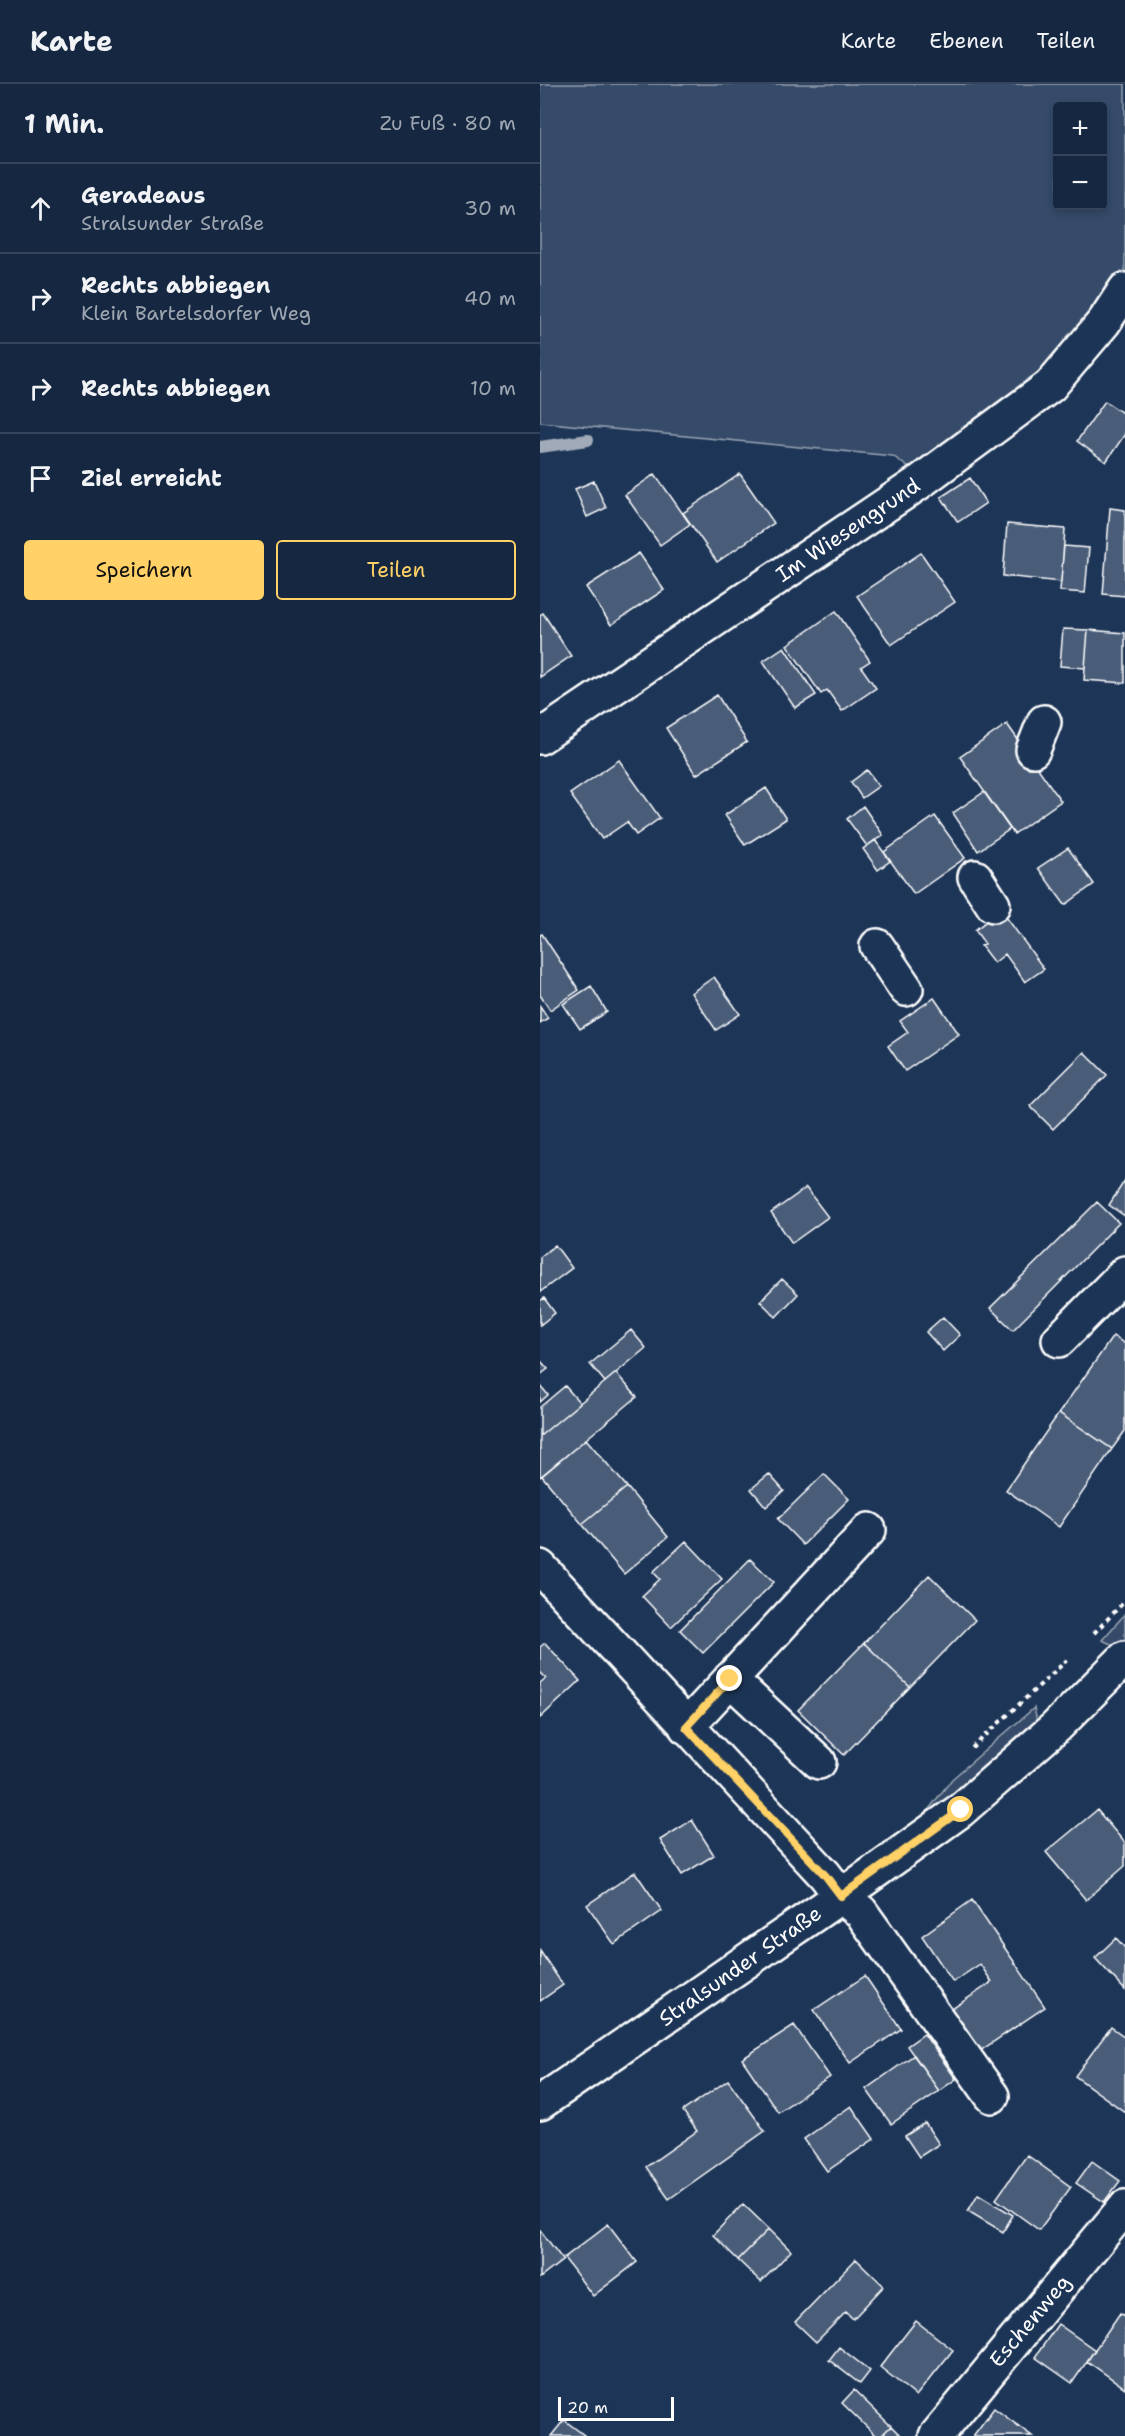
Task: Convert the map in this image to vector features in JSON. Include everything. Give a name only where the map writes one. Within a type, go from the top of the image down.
[{"type":"street","name":"Im Wiesengrund","points":[[540,737],[917,484],[1050,386],[1104,322],[1125,290]]},
{"type":"street","points":[[975,877],[993,905]]},
{"type":"street","points":[[876,946],[906,989]]},
{"type":"street","points":[[1059,1340],[1124,1277]]},
{"type":"street","points":[[686,1727],[869,1530]]},
{"type":"street","points":[[540,1567],[825,1875],[841,1896],[861,1912],[992,2096]]},
{"type":"street","name":"Stralsunder Straße","points":[[540,2103],[841,1896],[961,1810],[1056,1727],[1125,1658]]},
{"type":"street","points":[[730,1679],[819,1762]]},
{"type":"street","name":"Eschenweg","points":[[936,2436],[1125,2206]]},
{"type":"shaded area","points":[[540,84],[1125,84],[1125,271],[1097,315],[1039,374],[914,472],[893,456],[540,422]]},
{"type":"shaded area","points":[[1125,1614],[1125,1642],[1120,1648],[1102,1640]]},
{"type":"shaded area","points":[[1034,1708],[1038,1726],[916,1826],[952,1779]]},
{"type":"building","points":[[1105,401],[1125,415],[1125,434],[1106,462],[1077,441]]},
{"type":"building","points":[[655,474],[690,524],[660,545],[625,495]]},
{"type":"building","points":[[740,474],[774,523],[717,562],[683,513]]},
{"type":"building","points":[[970,478],[986,503],[958,522],[941,497]]},
{"type":"building","points":[[594,481],[606,508],[587,517],[575,489]]},
{"type":"building","points":[[1110,508],[1125,510],[1125,596],[1103,594]]},
{"type":"building","points":[[1007,524],[1065,529],[1061,582],[1003,576]]},
{"type":"building","points":[[1064,546],[1089,548],[1085,593],[1060,591]]},
{"type":"building","points":[[639,553],[664,590],[611,625],[586,587]]},
{"type":"building","points":[[921,553],[955,602],[891,645],[857,596]]},
{"type":"building","points":[[836,611],[870,661],[861,667],[876,688],[842,711],[827,690],[821,694],[787,645]]},
{"type":"building","points":[[543,613],[571,656],[540,677],[540,615]]},
{"type":"building","points":[[1063,629],[1088,630],[1085,668],[1060,666]]},
{"type":"building","points":[[1088,630],[1125,633],[1125,683],[1084,680]]},
{"type":"building","points":[[784,647],[816,695],[795,708],[763,661]]},
{"type":"building","points":[[717,695],[747,742],[696,775],[666,728]]},
{"type":"building","points":[[1007,724],[1061,801],[1014,834],[960,757]]},
{"type":"building","points":[[619,760],[660,818],[636,835],[627,822],[602,839],[570,794]]},
{"type":"building","points":[[867,770],[879,786],[862,798],[851,782]]},
{"type":"building","points":[[766,788],[786,819],[745,845],[725,815]]},
{"type":"building","points":[[984,792],[1010,829],[978,851],[953,813]]},
{"type":"building","points":[[863,806],[883,835],[867,846],[847,819]]},
{"type":"building","points":[[935,816],[965,858],[914,894],[884,852]]},
{"type":"building","points":[[875,840],[890,861],[878,870],[863,849]]},
{"type":"building","points":[[1068,848],[1094,884],[1065,905],[1038,868]]},
{"type":"building","points":[[1001,910],[1044,969],[1025,982],[1005,954],[994,963],[981,946],[985,944],[975,930]]},
{"type":"building","points":[[542,934],[579,990],[550,1010],[540,995],[540,935]]},
{"type":"building","points":[[714,977],[740,1014],[716,1030],[691,993]]},
{"type":"building","points":[[591,986],[607,1012],[580,1029],[563,1004]]},
{"type":"building","points":[[934,998],[959,1034],[905,1071],[888,1046],[908,1032],[900,1021]]},
{"type":"building","points":[[540,1006],[548,1018],[540,1023]]},
{"type":"building","points":[[1084,1052],[1107,1075],[1053,1129],[1030,1106]]},
{"type":"building","points":[[1125,1180],[1125,1216],[1109,1205]]},
{"type":"building","points":[[806,1188],[828,1217],[792,1243],[771,1213]]},
{"type":"building","points":[[1097,1202],[1119,1223],[1013,1330],[990,1308]]},
{"type":"building","points":[[555,1245],[572,1268],[540,1292],[540,1257]]},
{"type":"building","points":[[782,1279],[798,1294],[776,1317],[760,1301]]},
{"type":"building","points":[[544,1298],[555,1313],[540,1325],[540,1301]]},
{"type":"building","points":[[943,1317],[960,1335],[943,1351],[926,1332]]},
{"type":"building","points":[[631,1330],[646,1348],[605,1382],[590,1364]]},
{"type":"building","points":[[1113,1336],[1125,1344],[1125,1431],[1112,1449],[1059,1413]]},
{"type":"building","points":[[540,1360],[548,1369],[540,1375]]},
{"type":"building","points":[[616,1373],[637,1397],[540,1477],[540,1436]]},
{"type":"building","points":[[540,1385],[548,1395],[540,1402]]},
{"type":"building","points":[[565,1386],[580,1403],[540,1436],[540,1407]]},
{"type":"building","points":[[1059,1413],[1112,1449],[1059,1527],[1006,1490]]},
{"type":"building","points":[[586,1439],[627,1487],[582,1524],[542,1476]]},
{"type":"building","points":[[769,1474],[784,1491],[766,1507],[751,1489]]},
{"type":"building","points":[[824,1474],[849,1499],[803,1545],[778,1519]]},
{"type":"building","points":[[627,1487],[668,1537],[624,1574],[582,1524]]},
{"type":"building","points":[[686,1541],[722,1579],[671,1627],[642,1596],[660,1579],[653,1572]]},
{"type":"building","points":[[750,1559],[774,1582],[703,1653],[680,1630]]},
{"type":"building","points":[[929,1575],[975,1620],[910,1687],[864,1643]]},
{"type":"building","points":[[545,1643],[580,1681],[540,1718],[540,1683],[546,1678],[540,1672],[540,1647]]},
{"type":"building","points":[[864,1643],[910,1687],[844,1755],[798,1710]]},
{"type":"building","points":[[1097,1810],[1125,1843],[1125,1866],[1086,1900],[1046,1852]]},
{"type":"building","points":[[692,1820],[714,1855],[682,1875],[660,1840]]},
{"type":"building","points":[[635,1872],[662,1911],[614,1944],[587,1905]]},
{"type":"building","points":[[972,1900],[1045,2007],[977,2053],[949,2011],[992,1982],[980,1964],[953,1982],[922,1936]]},
{"type":"building","points":[[1116,1938],[1125,1948],[1125,1990],[1095,1958]]},
{"type":"building","points":[[540,1951],[563,1985],[540,2001]]},
{"type":"building","points":[[865,1976],[901,2029],[850,2063],[814,2010]]},
{"type":"building","points":[[794,2025],[830,2077],[778,2112],[742,2059]]},
{"type":"building","points":[[1111,2027],[1125,2037],[1125,2112],[1075,2076]]},
{"type":"building","points":[[924,2034],[956,2079],[939,2091],[907,2046]]},
{"type":"building","points":[[914,2055],[939,2091],[891,2124],[866,2089]]},
{"type":"building","points":[[728,2080],[765,2131],[669,2199],[646,2167],[697,2131],[683,2111]]},
{"type":"building","points":[[851,2106],[874,2139],[827,2171],[804,2139]]},
{"type":"building","points":[[925,2123],[939,2144],[919,2157],[905,2136]]},
{"type":"building","points":[[1027,2155],[1071,2187],[1039,2230],[996,2199]]},
{"type":"building","points":[[1092,2161],[1120,2181],[1104,2202],[1076,2183]]},
{"type":"building","points":[[978,2194],[1013,2215],[1003,2232],[968,2211]]},
{"type":"building","points":[[743,2204],[769,2229],[738,2260],[713,2235]]},
{"type":"building","points":[[608,2224],[637,2262],[593,2296],[564,2258]]},
{"type":"building","points":[[769,2229],[791,2251],[761,2282],[738,2260]]},
{"type":"building","points":[[540,2230],[563,2260],[540,2278]]},
{"type":"building","points":[[856,2259],[884,2286],[853,2319],[846,2312],[816,2342],[795,2322]]},
{"type":"building","points":[[1120,2313],[1125,2316],[1125,2388],[1087,2361]]},
{"type":"building","points":[[916,2321],[953,2350],[916,2396],[880,2367]]},
{"type":"building","points":[[1058,2324],[1095,2350],[1072,2383],[1035,2357]]},
{"type":"building","points":[[839,2347],[870,2371],[860,2384],[829,2360]]},
{"type":"building","points":[[854,2390],[891,2426],[881,2436],[876,2436],[842,2403]]},
{"type":"building","points":[[994,2408],[1032,2436],[973,2436]]},
{"type":"building","points":[[564,2420],[584,2435],[585,2436],[551,2436]]},
{"type":"building","points":[[891,2426],[901,2436],[881,2436]]},
{"type":"waterway","points":[[540,447],[588,440]]},
{"type":"route","points":[[730,1679],[686,1727],[825,1875],[841,1896],[961,1810]]}]
